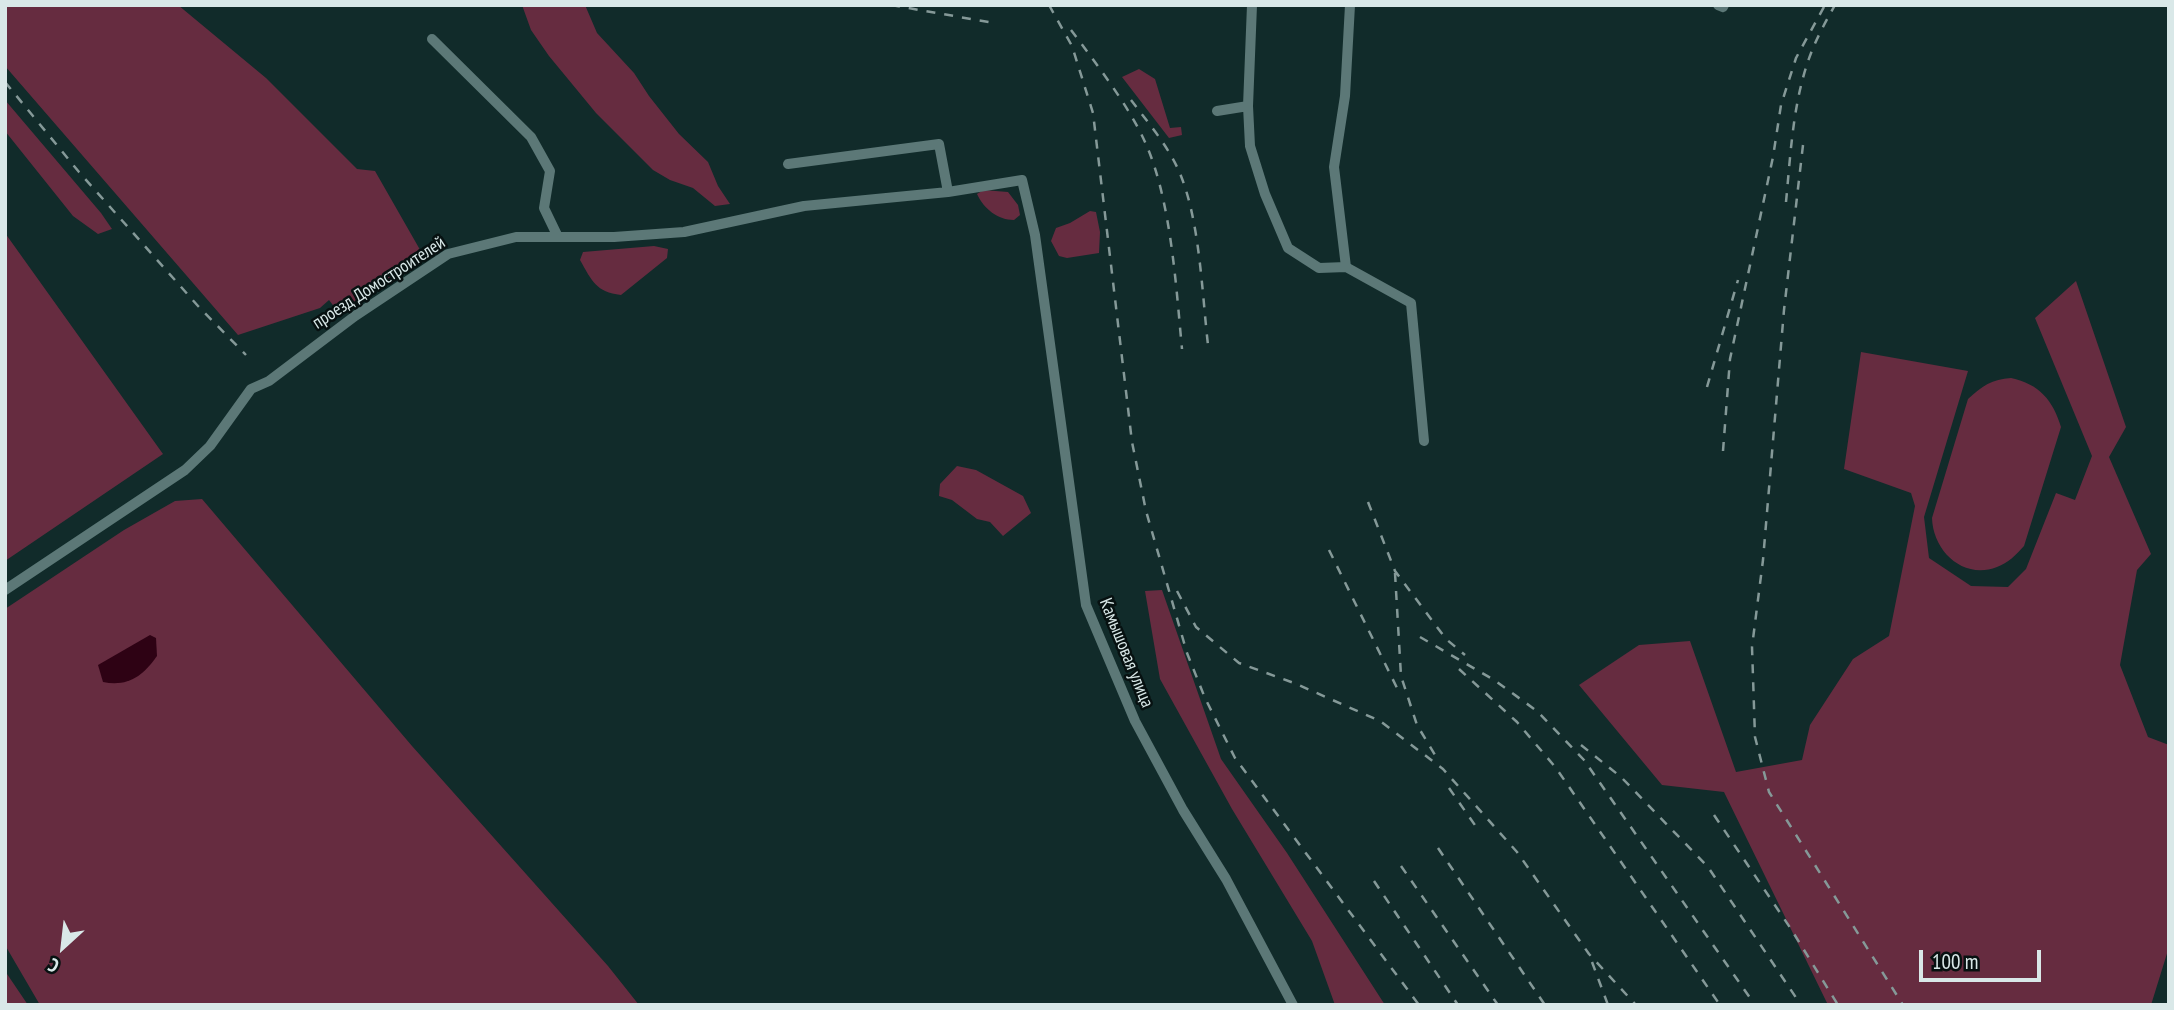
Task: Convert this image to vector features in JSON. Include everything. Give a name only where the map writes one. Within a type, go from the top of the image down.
[{"type":"street","points":[[1252,5],[1248,106],[1250,146],[1265,194],[1288,248],[1319,268],[1346,267],[1411,303],[1424,441]]},
{"type":"street","points":[[1346,267],[1334,167],[1345,96],[1350,5]]},
{"type":"street","points":[[432,39],[531,137],[550,171],[544,208],[558,237]]},
{"type":"street","points":[[1217,111],[1248,106]]},
{"type":"street","points":[[788,163],[939,144],[948,192]]},
{"type":"street","name":"проезд Домостроителей","points":[[5,590],[186,470],[210,446],[251,389],[269,381],[355,316],[449,254],[516,237],[614,237],[684,232],[804,206],[948,192],[1022,180]]},
{"type":"street","name":"Камышовая улица","points":[[1022,180],[1035,234],[1086,605],[1135,721],[1183,810],[1226,878],[1293,1005]]},
{"type":"shaded area","points":[[5,5],[178,5],[266,78],[357,169],[375,171],[423,255],[339,313],[329,300],[320,308],[238,335],[5,66]]},
{"type":"shaded area","points":[[522,5],[585,5],[597,33],[634,73],[679,134],[708,162],[718,186],[730,204],[715,206],[693,188],[670,180],[653,170],[596,113],[549,56],[531,30]]},
{"type":"shaded area","points":[[1139,69],[1155,79],[1170,128],[1181,127],[1182,135],[1169,138],[1122,77]]},
{"type":"shaded area","points":[[5,100],[112,229],[98,234],[73,216],[5,131]]},
{"type":"shaded area","points":[[983,190],[1008,192],[1018,205],[1020,215],[1014,220],[992,213],[977,194]]},
{"type":"shaded area","points":[[1090,211],[1096,212],[1100,232],[1099,253],[1067,258],[1059,256],[1051,241],[1056,228]]},
{"type":"shaded area","points":[[5,233],[163,454],[5,561]]},
{"type":"shaded area","points":[[654,246],[668,249],[667,258],[621,295],[600,288],[580,260],[583,252]]},
{"type":"shaded area","points":[[2076,281],[2126,427],[2109,457],[2151,554],[2137,570],[2120,665],[2148,737],[2169,745],[2169,947],[2151,1005],[1828,1005],[1724,792],[1662,785],[1579,685],[1639,645],[1690,641],[1736,772],[1802,760],[1810,725],[1853,659],[1889,636],[1915,506],[1911,493],[1844,469],[1861,352],[1968,371],[1924,517],[1929,558],[1971,586],[2008,587],[2026,569],[2056,493],[2075,500],[2092,456],[2035,318]]},
{"type":"shaded area","points":[[2011,378],[2030,384],[2044,395],[2054,409],[2061,427],[2024,546],[2012,558],[1997,567],[1973,569],[1952,560],[1944,551],[1934,530],[1932,518],[1968,399],[1988,384]]},
{"type":"shaded area","points":[[957,466],[976,470],[1023,496],[1031,513],[1003,536],[990,522],[977,519],[952,500],[939,496],[940,484]]},
{"type":"shaded area","points":[[202,499],[412,746],[608,966],[639,1005],[40,1005],[5,945],[5,609],[124,530],[175,501]]},
{"type":"shaded area","points":[[1162,590],[1221,759],[1287,853],[1385,1005],[1335,1005],[1312,941],[1232,809],[1160,679],[1145,591]]},
{"type":"shaded area","points":[[150,635],[156,638],[157,656],[146,669],[127,681],[103,682],[98,665]]},
{"type":"shaded area","points":[[5,971],[28,1005],[5,1005]]},
{"type":"railway","points":[[891,5],[994,23]]},
{"type":"railway","points":[[1049,5],[1072,46],[1093,113],[1132,442],[1146,511],[1187,653],[1205,698],[1235,758],[1419,1005]]},
{"type":"railway","points":[[1723,451],[1730,359],[1773,157],[1781,105],[1796,58],[1825,5]]},
{"type":"railway","points":[[1786,202],[1801,85],[1813,48],[1835,5]]},
{"type":"railway","points":[[1071,30],[1130,114],[1154,165],[1167,216],[1182,349]]},
{"type":"railway","points":[[5,82],[79,172],[198,306],[246,355]]},
{"type":"railway","points":[[1131,100],[1171,156],[1187,195],[1199,259],[1208,345]]},
{"type":"railway","points":[[1803,145],[1784,310],[1763,560],[1752,647],[1755,737],[1769,792],[1903,1005]]},
{"type":"railway","points":[[1707,387],[1738,280]]},
{"type":"railway","points":[[1368,502],[1395,571],[1446,639],[1465,655]]},
{"type":"railway","points":[[1329,550],[1400,694]]},
{"type":"railway","points":[[1395,573],[1401,676],[1417,725],[1438,760]]},
{"type":"railway","points":[[1177,591],[1196,627],[1239,663],[1294,683],[1380,721],[1443,769],[1517,852],[1589,954],[1636,1005]]},
{"type":"railway","points":[[1420,637],[1494,680],[1537,711],[1584,760],[1755,1005]]},
{"type":"railway","points":[[1459,669],[1517,722],[1556,768],[1720,1005]]},
{"type":"railway","points":[[1581,745],[1621,777],[1708,867],[1801,1005]]},
{"type":"railway","points":[[1449,788],[1477,828]]},
{"type":"railway","points":[[1714,815],[1791,929],[1838,1005]]},
{"type":"railway","points":[[1438,848],[1545,1005]]},
{"type":"railway","points":[[1401,866],[1498,1005]]},
{"type":"railway","points":[[1374,881],[1458,1005]]},
{"type":"railway","points":[[1592,962],[1608,1005]]}]
